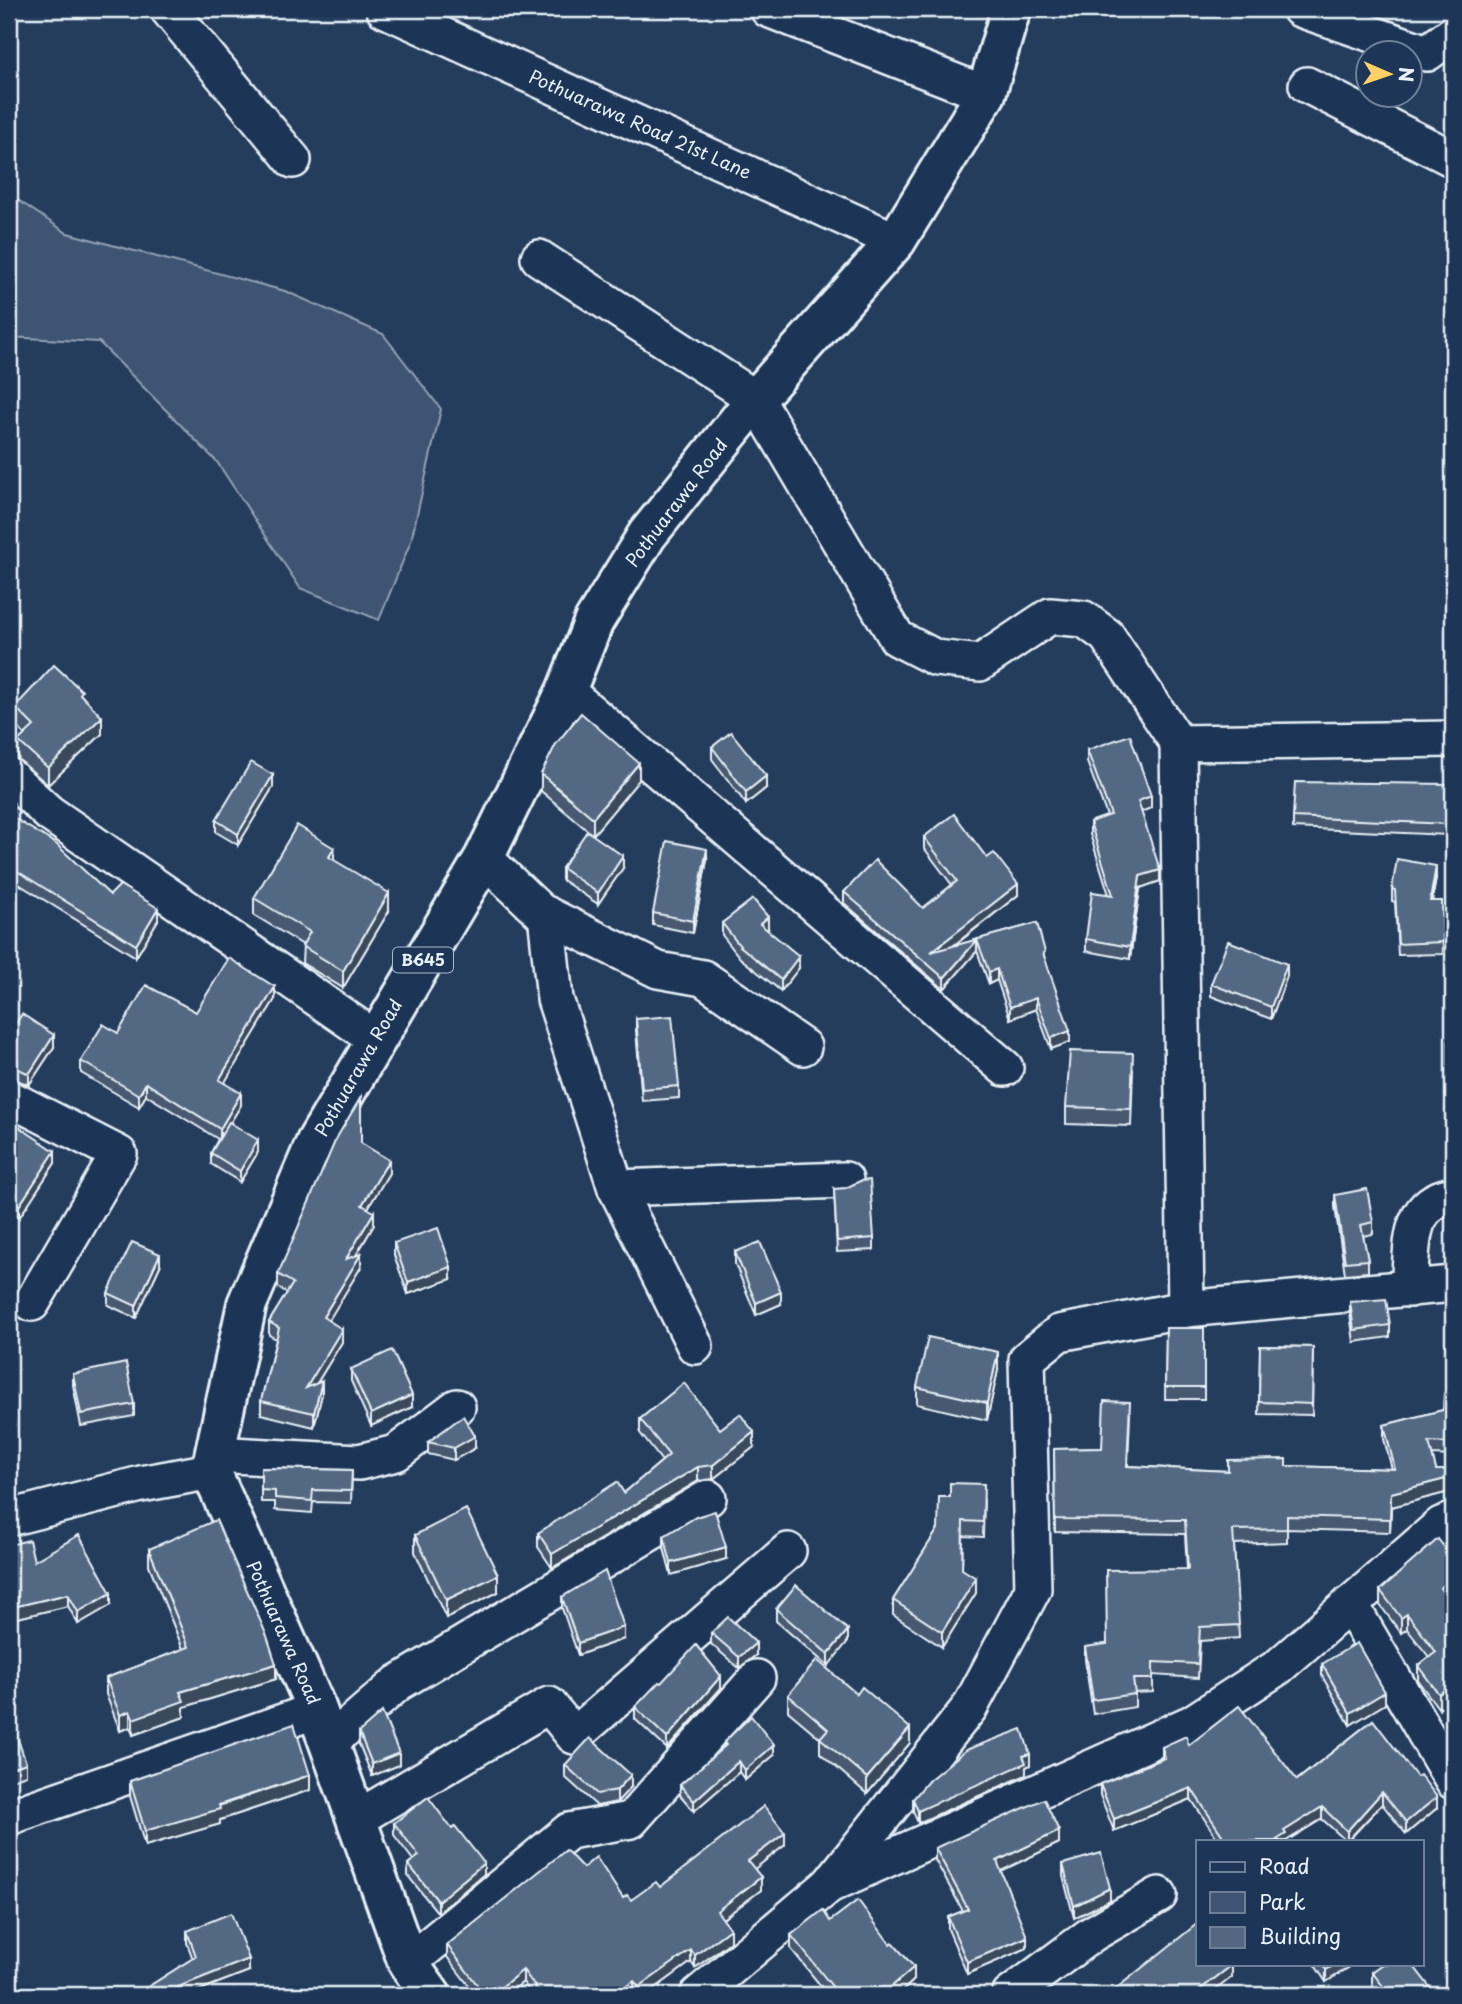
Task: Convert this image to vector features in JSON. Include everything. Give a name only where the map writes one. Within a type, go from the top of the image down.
[{"type":"main road","name":"Pothuarawa Road","points":[[431,1995],[408,1963],[323,1726],[212,1462],[247,1304],[316,1142],[484,858],[566,691],[594,621],[647,535],[756,400],[896,241],[986,94],[1012,9]]},
{"type":"street","points":[[168,9],[293,160]]},
{"type":"street","name":"Pothuarawa Road 21st Lane","points":[[384,9],[896,241]]},
{"type":"street","points":[[768,9],[986,94]]},
{"type":"street","points":[[1300,9],[1427,53],[1453,33]]},
{"type":"street","points":[[1307,85],[1453,159]]},
{"type":"street","points":[[539,258],[756,400],[897,638],[936,658],[980,663],[1050,616],[1084,619],[1107,636],[1178,743],[1186,1310]]},
{"type":"street","points":[[566,691],[1005,1068]]},
{"type":"street","points":[[1178,743],[1453,739]]},
{"type":"street","points":[[9,776],[49,813],[376,1039]]},
{"type":"street","points":[[484,858],[546,914],[658,970],[703,978],[803,1047]]},
{"type":"street","points":[[546,914],[555,999],[617,1188],[695,1346]]},
{"type":"street","points":[[9,1098],[119,1154],[32,1303]]},
{"type":"street","points":[[617,1188],[845,1180]]},
{"type":"street","points":[[1409,1289],[1416,1218],[1427,1204],[1453,1195]]},
{"type":"street","points":[[698,1995],[829,1885],[971,1707],[1033,1589],[1027,1359],[1059,1333],[1186,1310],[1453,1284]]},
{"type":"street","points":[[9,1518],[141,1484],[212,1462],[359,1462],[396,1453],[457,1407]]},
{"type":"street","points":[[9,1817],[323,1726],[708,1498]]},
{"type":"street","points":[[829,1885],[1192,1723],[1278,1667],[1441,1525],[1453,1520]]},
{"type":"street","points":[[356,1819],[549,1705],[574,1736],[788,1551]]},
{"type":"street","points":[[1350,1604],[1453,1781]]},
{"type":"street","points":[[408,1963],[569,1831],[631,1820],[757,1678]]},
{"type":"street","points":[[1010,1995],[1092,1934],[1159,1895]]},
{"type":"green space","points":[[9,194],[67,233],[285,291],[383,334],[441,409],[411,541],[379,620],[300,588],[217,462],[99,342],[9,337]]},
{"type":"building","points":[[54,665],[82,691],[80,694],[102,717],[48,768],[18,741],[34,726],[15,707]]},
{"type":"building","points":[[581,713],[639,763],[593,818],[541,774],[556,744]]},
{"type":"building","points":[[731,732],[766,776],[746,792],[712,747]]},
{"type":"building","points":[[1130,735],[1151,796],[1138,801],[1160,870],[1140,876],[1130,947],[1086,939],[1092,892],[1113,895],[1090,822],[1111,815],[1087,750]]},
{"type":"building","points":[[251,762],[273,775],[238,834],[216,820]]},
{"type":"building","points":[[1295,782],[1450,784],[1448,824],[1293,817]]},
{"type":"building","points":[[954,814],[987,858],[994,853],[1018,884],[931,952],[1037,923],[1045,952],[1043,953],[1070,1031],[1051,1038],[1036,998],[1010,1007],[997,969],[989,972],[977,940],[944,978],[844,892],[875,860],[923,908],[957,881],[924,837]]},
{"type":"building","points":[[9,815],[56,844],[110,895],[120,885],[158,908],[136,945],[9,866]]},
{"type":"building","points":[[297,825],[334,848],[329,857],[389,893],[343,971],[302,946],[310,932],[254,898]]},
{"type":"building","points":[[587,831],[623,856],[598,893],[562,868]]},
{"type":"building","points":[[667,841],[707,849],[693,921],[653,913]]},
{"type":"building","points":[[1397,859],[1436,866],[1430,901],[1442,901],[1443,942],[1398,944],[1395,890],[1392,889]]},
{"type":"building","points":[[753,899],[768,917],[760,924],[799,956],[781,980],[740,946],[722,923]]},
{"type":"building","points":[[1228,941],[1287,964],[1271,1007],[1211,984]]},
{"type":"building","points":[[229,958],[275,987],[219,1080],[241,1093],[220,1129],[146,1083],[139,1095],[81,1061],[103,1024],[118,1033],[146,985],[196,1012]]},
{"type":"building","points":[[22,1014],[54,1035],[29,1074],[17,1068],[9,1068],[9,1034]]},
{"type":"building","points":[[672,1016],[679,1086],[642,1089],[636,1019]]},
{"type":"building","points":[[1448,1041],[1453,1041],[1453,1092],[1448,1092]]},
{"type":"building","points":[[1070,1051],[1133,1053],[1131,1109],[1066,1107]]},
{"type":"building","points":[[361,1097],[361,1143],[389,1160],[362,1205],[374,1212],[346,1259],[361,1254],[323,1317],[342,1329],[306,1388],[322,1381],[314,1413],[261,1401],[279,1328],[269,1322],[293,1283],[278,1274],[336,1139]]},
{"type":"building","points":[[229,1122],[258,1140],[240,1171],[211,1153]]},
{"type":"building","points":[[16,1125],[55,1151],[19,1206],[9,1198],[9,1135]]},
{"type":"building","points":[[870,1180],[874,1238],[837,1241],[834,1189]]},
{"type":"building","points":[[1367,1189],[1373,1222],[1361,1225],[1368,1260],[1345,1262],[1335,1195]]},
{"type":"building","points":[[1453,1202],[1453,1224],[1449,1204]]},
{"type":"building","points":[[438,1228],[451,1267],[408,1282],[394,1243]]},
{"type":"building","points":[[132,1242],[160,1254],[136,1306],[108,1293]]},
{"type":"building","points":[[760,1242],[781,1292],[756,1303],[735,1252]]},
{"type":"building","points":[[1386,1299],[1390,1325],[1354,1330],[1350,1302]]},
{"type":"building","points":[[1166,1328],[1204,1328],[1204,1387],[1165,1387]]},
{"type":"building","points":[[928,1337],[998,1352],[987,1403],[917,1387]]},
{"type":"building","points":[[1260,1346],[1313,1347],[1312,1404],[1259,1402]]},
{"type":"building","points":[[392,1350],[412,1395],[371,1414],[351,1369]]},
{"type":"building","points":[[126,1363],[134,1404],[81,1414],[73,1374]]},
{"type":"building","points":[[684,1383],[720,1429],[740,1414],[754,1432],[713,1465],[698,1467],[552,1554],[538,1533],[617,1482],[624,1493],[669,1455],[640,1419]]},
{"type":"building","points":[[1444,1393],[1453,1394],[1453,1443],[1429,1442],[1436,1470],[1453,1470],[1453,1477],[1391,1493],[1390,1519],[1287,1516],[1287,1529],[1233,1530],[1239,1625],[1200,1627],[1198,1664],[1153,1662],[1153,1679],[1133,1679],[1135,1694],[1093,1700],[1085,1647],[1107,1644],[1106,1570],[1188,1569],[1185,1520],[1055,1519],[1054,1449],[1102,1448],[1104,1401],[1130,1402],[1127,1466],[1228,1471],[1228,1460],[1286,1459],[1286,1466],[1395,1469],[1384,1425],[1443,1410]]},
{"type":"building","points":[[463,1416],[475,1436],[454,1448],[428,1442]]},
{"type":"building","points":[[261,1468],[352,1470],[351,1491],[313,1490],[312,1501],[275,1498],[275,1491],[261,1490]]},
{"type":"building","points":[[950,1483],[984,1484],[983,1522],[963,1521],[962,1569],[976,1578],[942,1632],[893,1600],[938,1529],[939,1497],[950,1497]]},
{"type":"building","points":[[466,1509],[498,1575],[446,1600],[415,1535]]},
{"type":"building","points":[[715,1511],[726,1547],[671,1563],[664,1536],[696,1517]]},
{"type":"building","points":[[216,1520],[267,1636],[276,1664],[180,1692],[184,1701],[133,1719],[130,1711],[120,1715],[106,1678],[189,1647],[149,1549]]},
{"type":"building","points":[[79,1535],[111,1593],[78,1612],[68,1594],[9,1608],[9,1545],[29,1540],[34,1561]]},
{"type":"building","points":[[1438,1539],[1453,1558],[1453,1578],[1440,1588],[1453,1606],[1453,1683],[1439,1694],[1418,1666],[1436,1652],[1407,1614],[1401,1618],[1380,1590]]},
{"type":"building","points":[[605,1571],[624,1627],[578,1643],[562,1597]]},
{"type":"building","points":[[796,1585],[848,1630],[828,1654],[776,1609]]},
{"type":"building","points":[[728,1617],[756,1643],[739,1657],[711,1633]]},
{"type":"building","points":[[1357,1643],[1385,1692],[1350,1713],[1322,1664]]},
{"type":"building","points":[[696,1645],[721,1676],[667,1738],[635,1707]]},
{"type":"building","points":[[817,1660],[857,1694],[862,1687],[910,1728],[867,1778],[820,1738],[828,1729],[788,1695]]},
{"type":"building","points":[[1239,1706],[1297,1780],[1373,1720],[1417,1777],[1420,1775],[1437,1797],[1406,1822],[1382,1792],[1347,1831],[1322,1807],[1284,1831],[1286,1834],[1277,1840],[1225,1840],[1191,1788],[1114,1819],[1100,1784],[1165,1758],[1162,1747],[1186,1736],[1189,1745]]},
{"type":"building","points":[[382,1712],[399,1753],[372,1764],[359,1732]]},
{"type":"building","points":[[751,1716],[774,1745],[745,1770],[739,1761],[694,1801],[680,1785],[726,1745],[724,1742]]},
{"type":"building","points":[[294,1724],[310,1775],[219,1805],[220,1809],[145,1831],[130,1781]]},
{"type":"building","points":[[13,1725],[26,1763],[9,1769],[9,1726]]},
{"type":"building","points":[[1022,1729],[1030,1754],[1023,1756],[1026,1763],[918,1811],[913,1799],[929,1780],[966,1750]]},
{"type":"building","points":[[590,1738],[631,1775],[617,1790],[597,1794],[565,1765]]},
{"type":"building","points":[[428,1797],[452,1829],[455,1826],[484,1863],[438,1901],[408,1864],[419,1856],[394,1823]]},
{"type":"building","points":[[1044,1799],[1059,1831],[997,1861],[1027,1937],[967,1962],[948,1917],[968,1909],[935,1848]]},
{"type":"building","points":[[764,1806],[785,1833],[748,1861],[761,1877],[717,1911],[730,1929],[695,1955],[691,1950],[639,1987],[634,1981],[614,1995],[541,1995],[523,1970],[491,1995],[485,1995],[447,1945],[566,1850],[583,1868],[596,1857],[623,1898],[627,1895],[631,1900],[656,1882],[660,1887]]},
{"type":"building","points":[[1101,1853],[1110,1888],[1074,1906],[1063,1864]]},
{"type":"building","points":[[858,1900],[890,1944],[892,1942],[914,1967],[882,1995],[839,1995],[791,1935],[823,1910],[830,1921]]},
{"type":"building","points":[[231,1913],[249,1959],[173,1989],[177,1995],[143,1995],[140,1992],[196,1956],[187,1931]]},
{"type":"building","points":[[1196,1925],[1196,1966],[1231,1966],[1193,1995],[1108,1995]]},
{"type":"building","points":[[1380,1966],[1414,1966],[1436,1995],[1390,1995],[1372,1972]]}]
